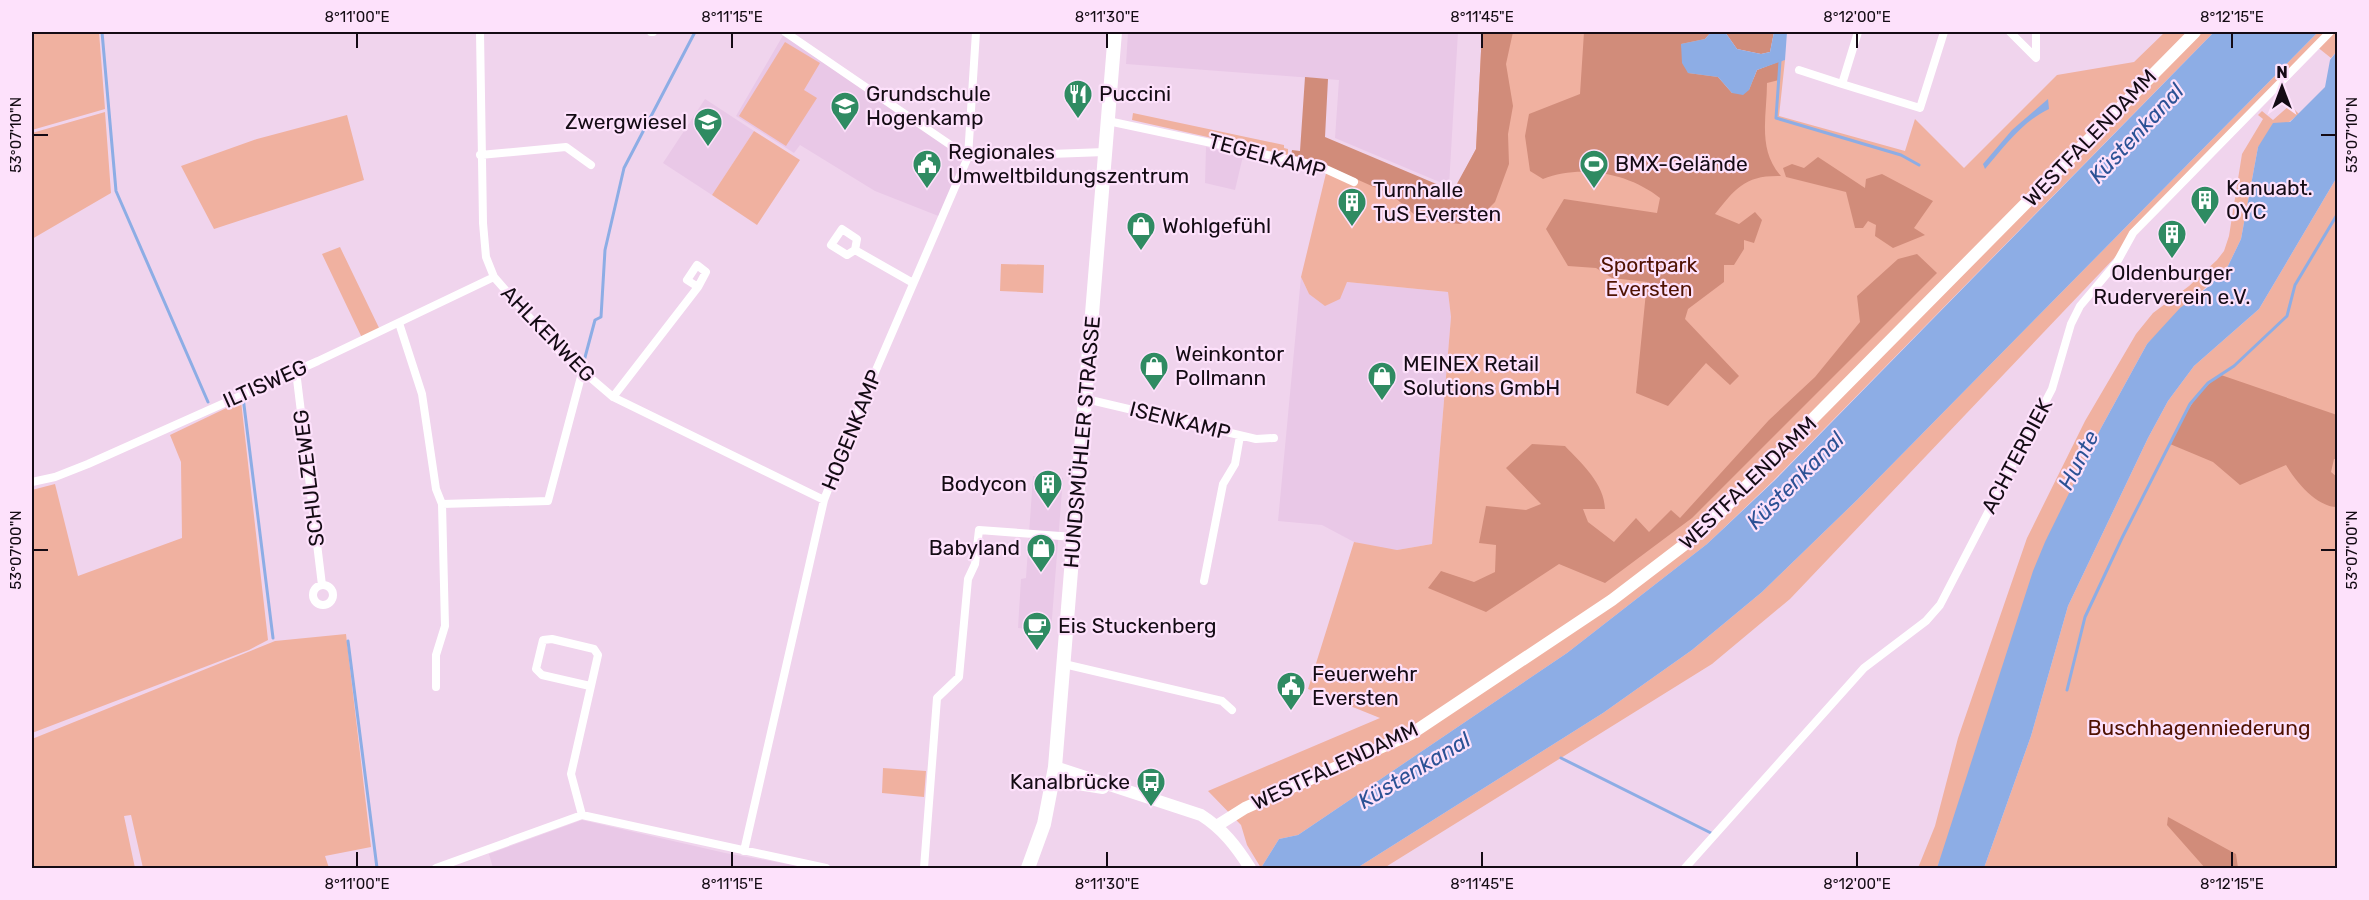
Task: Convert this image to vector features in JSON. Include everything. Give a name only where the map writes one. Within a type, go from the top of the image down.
[{"type":"main road","name":"HUNDSMÜHLER STRASSE","points":[[1028,868],[1044,824],[1054,773],[1115,32]]},
{"type":"street","name":"AHLKENWEG","points":[[480,32],[480,155],[486,257],[494,277],[558,350],[612,397],[824,500]]},
{"type":"street","points":[[785,32],[968,157],[1105,152]]},
{"type":"street","points":[[968,157],[976,32]]},
{"type":"street","points":[[1842,84],[1858,32]]},
{"type":"street","points":[[1799,70],[1920,108],[1944,32]]},
{"type":"street","points":[[2010,32],[2036,58],[2036,32]]},
{"type":"street","name":"WESTFALENDAMM","points":[[1218,825],[1245,808],[1411,734],[1612,600],[1701,532],[2195,32]]},
{"type":"street","name":"ACHTERDIEK","points":[[1685,868],[1864,668],[1926,621],[1940,605],[2052,389],[2071,324],[2080,306],[2117,262],[2133,233],[2330,32]]},
{"type":"street","name":"TEGELKAMP","points":[[1108,121],[1320,166],[1354,182]]},
{"type":"street","points":[[480,155],[566,147],[591,165]]},
{"type":"street","name":"HOGENKAMP","points":[[744,851],[824,500],[856,414],[968,157]]},
{"type":"street","points":[[855,250],[913,282]]},
{"type":"street","name":"ILTISWEG","points":[[32,482],[55,477],[87,464],[296,371],[494,277]]},
{"type":"street","points":[[612,397],[698,287]]},
{"type":"street","points":[[399,323],[422,393],[436,489],[442,504],[445,626],[435,655],[436,687]]},
{"type":"street","name":"SCHULZEWEG","points":[[296,371],[322,585]]},
{"type":"street","points":[[442,504],[548,501],[582,373]]},
{"type":"street","name":"ISENKAMP","points":[[1086,399],[1240,436],[1256,439],[1274,438]]},
{"type":"street","points":[[1204,581],[1223,484],[1235,464],[1240,436]]},
{"type":"street","points":[[924,868],[937,698],[959,677],[968,579],[975,564],[979,530],[1074,537]]},
{"type":"street","points":[[582,815],[571,774],[598,655],[594,650],[552,639],[543,640],[536,669],[542,675],[590,686]]},
{"type":"street","points":[[1064,664],[1222,701],[1232,710]]},
{"type":"street","points":[[1054,773],[1137,792],[1180,807],[1218,825],[1249,866]]},
{"type":"street","points":[[436,868],[582,815],[826,868]]},
{"type":"shaded area","name":"Grundschule Hogenkamp","points":[[785,32],[968,157],[941,217],[875,191],[800,145],[794,153],[736,116]]},
{"type":"shaded area","points":[[1128,32],[1458,32],[1449,186],[1335,138],[1339,80],[1126,64]]},
{"type":"shaded area","name":"Zwergwiesel","points":[[705,99],[754,131],[712,195],[663,163]]},
{"type":"shaded area","points":[[1206,147],[1243,156],[1235,190],[1205,183]]},
{"type":"shaded area","points":[[1301,277],[1309,294],[1347,282],[1448,292],[1451,317],[1432,544],[1397,550],[1380,549],[1354,542],[1322,525],[1278,521]]},
{"type":"shaded area","points":[[1033,476],[1063,478],[1051,631],[1018,628],[1021,579],[1026,578]]},
{"type":"shaded area","points":[[582,820],[725,853],[810,868],[493,868],[489,854]]},
{"type":"green space","points":[[32,32],[99,32],[105,109],[32,130]]},
{"type":"green space","name":"Sportpark Eversten","points":[[1482,32],[1711,32],[1705,39],[1718,77],[1732,93],[1785,60],[1779,116],[1905,151],[1915,119],[1964,168],[2057,75],[2134,62],[2165,32],[2214,32],[1773,481],[1707,544],[1567,653],[1298,835],[1279,839],[1261,868],[1247,845],[1241,825],[1208,791],[1380,718],[1308,689],[1354,542],[1397,550],[1432,544],[1451,317],[1448,292],[1347,282],[1340,299],[1325,306],[1309,294],[1301,277],[1328,165],[1454,191],[1476,149]]},
{"type":"green space","points":[[1482,32],[1513,32],[1506,64],[1513,106],[1508,134],[1509,164],[1495,202],[1483,214],[1460,224],[1429,221],[1416,216],[1392,195],[1318,162],[1291,155],[1292,150],[1300,151],[1305,77],[1328,79],[1325,137],[1453,191],[1476,149]]},
{"type":"green space","points":[[1584,32],[1711,32],[1705,39],[1681,44],[1688,73],[1718,77],[1732,93],[1749,90],[1757,70],[1780,61],[1779,80],[1767,83],[1765,132],[1769,155],[1781,176],[1758,178],[1742,185],[1715,214],[1739,224],[1755,212],[1762,220],[1754,243],[1744,240],[1744,249],[1734,265],[1724,265],[1724,282],[1688,309],[1685,319],[1739,376],[1730,385],[1706,363],[1668,406],[1636,393],[1647,282],[1612,278],[1596,268],[1568,266],[1546,229],[1564,199],[1657,213],[1660,198],[1648,189],[1619,177],[1573,172],[1543,179],[1530,171],[1525,136],[1529,114],[1580,94]]},
{"type":"green space","points":[[1725,32],[1774,32],[1770,52],[1761,54],[1737,49]]},
{"type":"green space","points":[[2318,32],[2337,32],[2337,51],[2331,58],[2316,46],[1790,599],[1712,664],[1384,868],[1357,868],[1603,713],[1692,650],[1762,592],[1857,500]]},
{"type":"green space","points":[[785,42],[820,63],[804,90],[817,98],[786,146],[739,116]]},
{"type":"green space","points":[[2290,105],[2299,114],[2258,147],[2241,239],[2228,266],[2147,344],[2101,428],[1937,868],[1918,868],[1935,826],[1958,738],[2027,538],[2085,421],[2136,334],[2153,313],[2189,286],[2224,251],[2229,236],[2242,154],[2263,119],[2258,115],[2262,111],[2273,120]]},
{"type":"green space","points":[[105,112],[111,193],[32,239],[32,133]]},
{"type":"green space","points":[[1133,113],[1284,145],[1284,148],[1288,149],[1288,155],[1132,120]]},
{"type":"green space","points":[[347,115],[364,180],[214,229],[181,166],[257,139]]},
{"type":"green space","points":[[754,131],[800,160],[757,225],[712,195]]},
{"type":"green space","points":[[1818,157],[1865,188],[1866,179],[1882,174],[1933,201],[1914,228],[1925,235],[1893,248],[1875,236],[1876,225],[1868,221],[1863,228],[1855,228],[1846,192],[1786,177],[1783,168],[1792,164],[1804,168]]},
{"type":"green space","name":"Buschhagenniederung","points":[[2337,177],[2337,868],[1984,868],[2031,736],[2068,606],[2148,438],[2168,401],[2194,366],[2259,309]]},
{"type":"green space","points":[[340,247],[381,332],[363,340],[322,254]]},
{"type":"green space","points":[[1917,254],[1937,273],[1692,518],[1605,583],[1559,564],[1486,612],[1428,588],[1441,571],[1474,582],[1495,572],[1496,545],[1479,543],[1486,506],[1526,510],[1541,504],[1506,468],[1532,444],[1565,446],[1585,467],[1601,491],[1605,509],[1583,509],[1588,522],[1614,542],[1636,518],[1649,532],[1671,510],[1680,518],[1769,420],[1815,377],[1860,322],[1857,296],[1898,259]]},
{"type":"green space","points":[[1001,264],[1044,265],[1043,293],[1000,291]]},
{"type":"green space","points":[[2221,375],[2337,415],[2337,459],[2334,459],[2331,472],[2337,477],[2337,507],[2329,506],[2315,498],[2301,486],[2286,465],[2240,485],[2213,462],[2170,444],[2197,397]]},
{"type":"green space","points":[[241,401],[268,640],[249,650],[32,733],[32,490],[55,484],[78,576],[182,538],[181,462],[170,435]]},
{"type":"green space","points":[[346,634],[371,847],[325,856],[329,868],[143,868],[131,815],[124,816],[135,868],[32,868],[32,739],[275,641]]},
{"type":"green space","points":[[883,768],[926,771],[924,797],[882,793]]},
{"type":"green space","points":[[2168,817],[2236,854],[2238,868],[2205,868],[2167,825]]},
{"type":"water","points":[[1711,32],[1725,32],[1737,49],[1761,54],[1770,52],[1774,32],[1787,32],[1785,60],[1757,70],[1749,90],[1743,95],[1732,93],[1718,77],[1688,73],[1682,63],[1681,44],[1705,39]]},
{"type":"water","name":"Küstenkanal","points":[[2214,32],[2318,32],[1857,500],[1762,592],[1692,650],[1603,713],[1357,868],[1261,868],[1279,839],[1298,835],[1567,653],[1707,544],[1774,481]]},
{"type":"water","points":[[2337,51],[2337,177],[2259,309],[2194,366],[2168,401],[2148,438],[2068,606],[2031,736],[1984,868],[1937,868],[2033,571],[2045,542],[2101,428],[2147,344],[2180,308],[2208,287],[2228,266],[2241,239],[2258,147],[2273,123],[2290,122],[2325,87],[2330,60]]},
{"type":"water","points":[[2048,99],[2049,109],[2022,127],[1985,169],[1983,164],[2012,130]]},
{"type":"waterway","points":[[102,32],[116,191],[208,402]]},
{"type":"waterway","points":[[584,361],[595,320],[601,317],[605,250],[624,168],[695,32]]},
{"type":"waterway","points":[[1780,61],[1776,118],[1901,155],[1919,165]]},
{"type":"waterway","points":[[2067,690],[2085,617],[2190,404],[2208,383],[2234,366],[2287,316],[2295,285],[2338,213]]},
{"type":"waterway","points":[[243,397],[273,638]]},
{"type":"waterway","points":[[348,641],[377,868]]},
{"type":"waterway","points":[[1561,758],[1713,834]]},
{"type":"place","name":"Puccini","points":[[1078,120]]},
{"type":"place","name":"Grundschule Hogenkamp","points":[[845,132]]},
{"type":"place","name":"Zwergwiesel","points":[[708,148]]},
{"type":"place","name":"Regionales Umweltbildungszentrum","points":[[927,190]]},
{"type":"place","name":"BMX-Gelände","points":[[1594,190]]},
{"type":"place","name":"Kanuabt. OYC","points":[[2205,226]]},
{"type":"place","name":"Turnhalle TuS Eversten","points":[[1352,228]]},
{"type":"place","name":"Wohlgefühl","points":[[1141,252]]},
{"type":"place","name":"Oldenburger Ruderverein e.V.","points":[[2172,260]]},
{"type":"place","name":"Weinkontor Pollmann","points":[[1154,392]]},
{"type":"place","name":"MEINEX Retail Solutions GmbH","points":[[1382,402]]},
{"type":"place","name":"Bodycon","points":[[1048,510]]},
{"type":"place","name":"Babyland","points":[[1041,574]]},
{"type":"place","name":"Eis Stuckenberg","points":[[1037,652]]},
{"type":"place","name":"Feuerwehr Eversten","points":[[1291,712]]},
{"type":"place","name":"Kanalbrücke","points":[[1151,808]]},
{"type":"water label","name":"Hunte","points":[[2078,460]]}]
